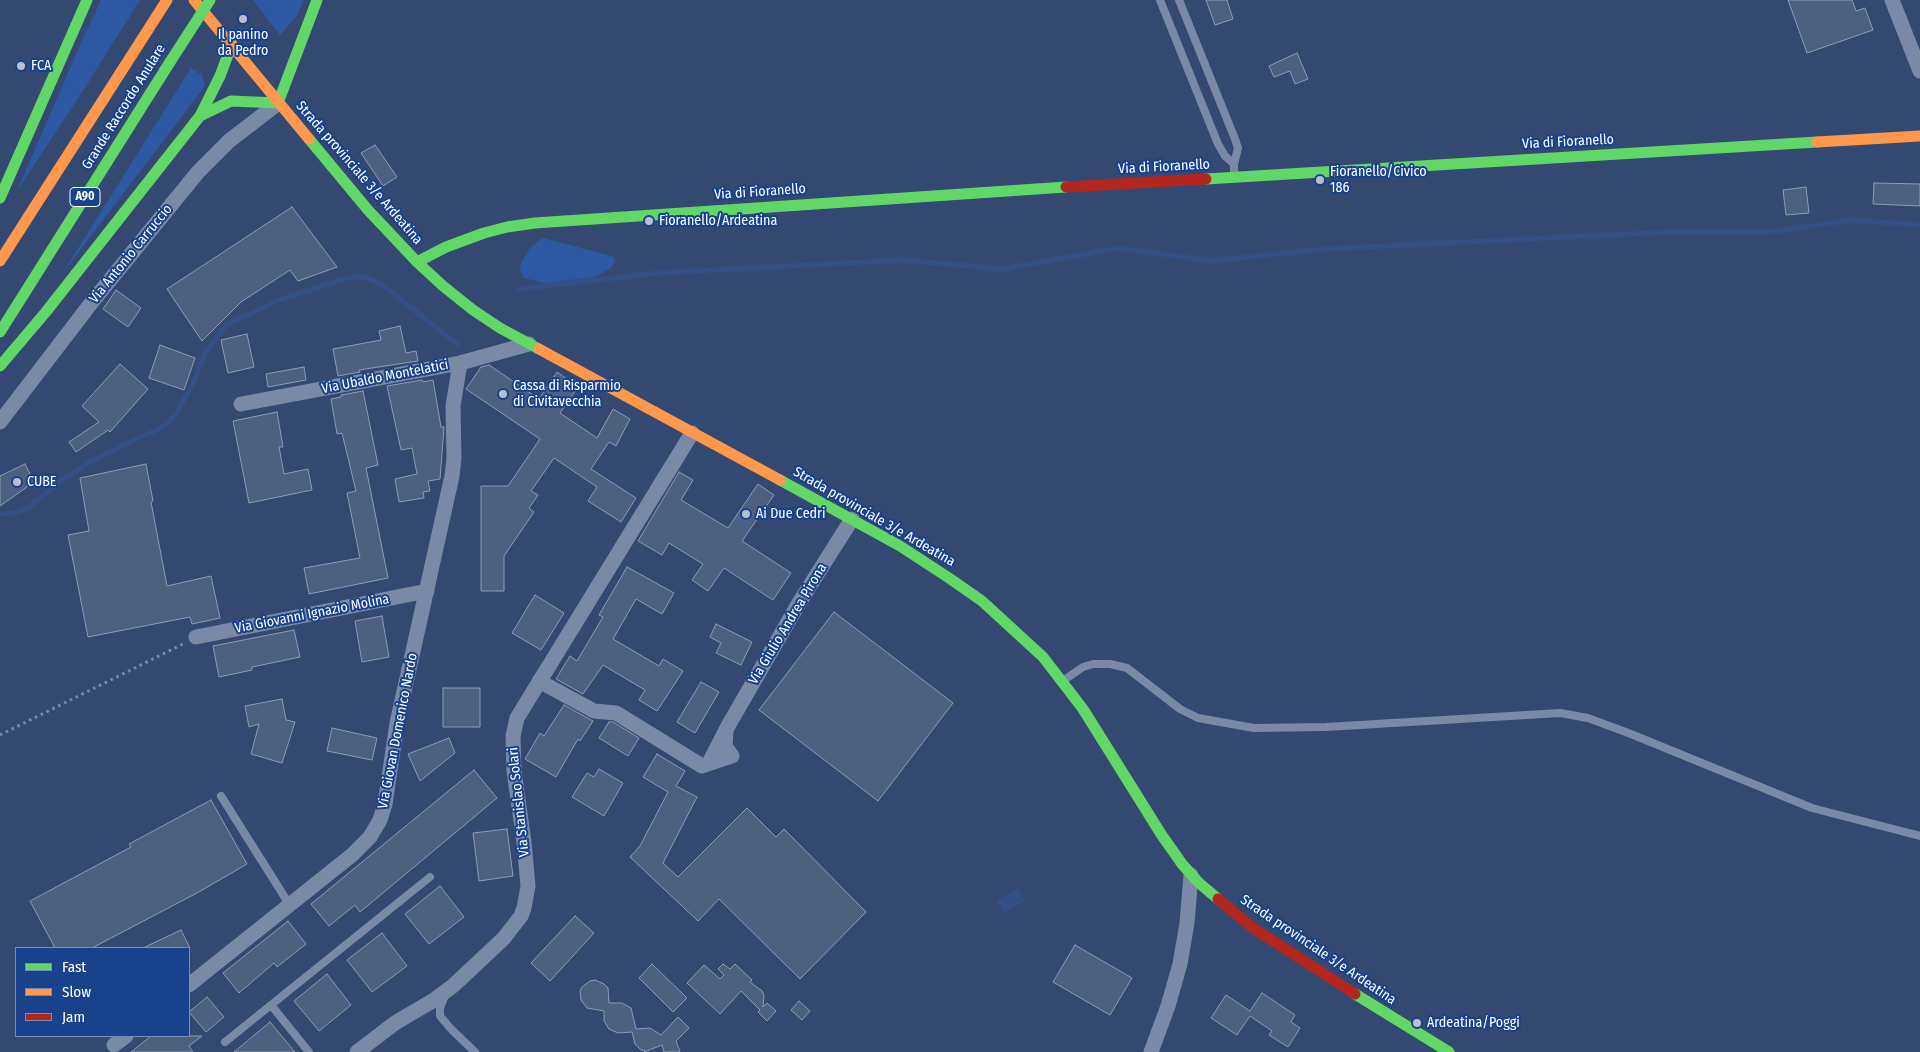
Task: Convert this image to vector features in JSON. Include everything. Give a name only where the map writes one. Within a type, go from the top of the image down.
[{"type":"main road","points":[[0,198],[87,0]]},
{"type":"main road","name":"Grande Raccordo Anulare","points":[[0,261],[168,0]]},
{"type":"main road","name":"Strada provinciale 3/e Ardeatina","points":[[194,0],[368,210],[417,262],[473,310],[529,344],[852,519],[916,557],[982,601],[1043,657],[1063,681],[1083,709],[1161,834],[1191,875],[1223,905],[1254,928],[1449,1052]]},
{"type":"main road","name":"Grande Raccordo Anulare","points":[[0,332],[210,0]]},
{"type":"main road","points":[[200,116],[231,101],[278,103],[317,0]]},
{"type":"main road","points":[[0,366],[45,313],[200,116],[203,106],[220,76],[232,44]]},
{"type":"main road","name":"Via di Fioranello","points":[[417,262],[446,247],[484,233],[535,222],[939,195],[1920,136]]},
{"type":"street","points":[[1892,0],[1920,71]]},
{"type":"street","name":"Via Antonio Carruccio","points":[[0,422],[92,302],[198,172],[223,146],[278,103]]},
{"type":"street","name":"Via Ubaldo Montelatici","points":[[241,404],[460,363],[529,344]]},
{"type":"street","name":"Via Giovan Domenico Nardo","points":[[190,984],[361,847],[377,827],[385,804],[397,723],[453,467],[453,406],[460,363]]},
{"type":"street","name":"Via Stanislao Solari","points":[[357,1052],[395,1023],[447,991],[510,931],[524,908],[528,886],[524,842],[514,778],[513,736],[517,718],[692,433]]},
{"type":"street","name":"Via Giulio Andrea Pirona","points":[[539,681],[594,711],[616,713],[702,766],[732,756],[725,746],[726,730],[799,603],[852,519]]},
{"type":"street","name":"Via Giovanni Ignazio Molina","points":[[196,637],[427,591]]},
{"type":"street","points":[[1151,1052],[1168,1006],[1180,964],[1191,875]]},
{"type":"lane","points":[[1160,0],[1218,144],[1222,152],[1234,164]]},
{"type":"lane","points":[[1179,0],[1238,148],[1234,164],[1234,178]]},
{"type":"lane","points":[[1063,681],[1083,667],[1093,664],[1110,664],[1127,668],[1180,709],[1198,718],[1254,728],[1326,728],[1560,712],[1588,718],[1631,734],[1812,808],[1920,836]]},
{"type":"lane","points":[[221,796],[289,904]]},
{"type":"lane","points":[[225,1042],[430,877]]},
{"type":"lane","points":[[440,1016],[440,1008],[447,991]]},
{"type":"lane","points":[[271,1005],[309,1052]]},
{"type":"lane","points":[[421,1008],[440,1016],[475,1052]]},
{"type":"path","points":[[0,735],[196,637]]},
{"type":"shaded area","points":[[101,0],[140,0],[17,191],[82,40]]},
{"type":"shaded area","points":[[253,0],[304,0],[296,17],[280,35]]},
{"type":"shaded area","points":[[191,68],[202,75],[205,85],[202,90],[62,274]]},
{"type":"shaded area","points":[[543,238],[612,256],[615,261],[611,268],[595,277],[545,283],[524,278],[519,267],[529,249]]},
{"type":"shaded area","points":[[1018,888],[1025,901],[1004,913],[996,901]]},
{"type":"building","points":[[1206,0],[1227,0],[1233,19],[1215,25]]},
{"type":"building","points":[[1788,0],[1852,0],[1856,11],[1865,8],[1873,30],[1807,53]]},
{"type":"building","points":[[1297,53],[1308,79],[1295,84],[1290,71],[1274,77],[1269,66]]},
{"type":"building","points":[[375,145],[397,177],[383,186],[361,153]]},
{"type":"building","points":[[1874,183],[1920,184],[1920,206],[1873,204]]},
{"type":"building","points":[[1806,187],[1809,213],[1786,215],[1783,190]]},
{"type":"building","points":[[292,207],[337,267],[298,281],[290,270],[241,302],[202,341],[167,289]]},
{"type":"building","points":[[116,290],[141,308],[128,327],[103,309]]},
{"type":"building","points":[[400,326],[406,353],[416,351],[418,361],[359,370],[360,372],[338,376],[333,349],[381,340],[379,331]]},
{"type":"building","points":[[247,334],[254,367],[228,373],[221,340]]},
{"type":"building","points":[[160,345],[195,358],[184,390],[149,378]]},
{"type":"building","points":[[120,364],[148,389],[110,432],[108,430],[76,452],[69,442],[99,422],[82,406]]},
{"type":"building","points":[[489,365],[539,399],[557,372],[578,387],[560,413],[597,438],[613,409],[630,419],[616,446],[609,442],[591,469],[636,498],[621,522],[588,501],[597,487],[554,458],[531,491],[538,495],[529,508],[534,512],[504,556],[504,591],[481,591],[481,486],[508,486],[540,439],[466,389],[481,367]]},
{"type":"building","points":[[304,367],[306,380],[268,387],[266,374]]},
{"type":"building","points":[[422,380],[423,382],[433,380],[441,427],[444,427],[440,479],[428,481],[430,491],[423,492],[424,498],[399,502],[395,479],[417,474],[412,448],[401,450],[387,386]]},
{"type":"building","points":[[363,391],[378,465],[366,468],[388,578],[309,594],[304,568],[360,558],[347,493],[356,491],[342,433],[337,434],[331,399]]},
{"type":"building","points":[[277,412],[283,447],[279,447],[284,474],[308,469],[312,490],[249,503],[233,421]]},
{"type":"building","name":"CUBE","points":[[25,464],[34,482],[0,506],[0,476]]},
{"type":"building","points":[[146,464],[153,501],[151,502],[167,586],[211,576],[220,618],[192,624],[190,617],[88,637],[68,535],[89,531],[80,478]]},
{"type":"building","points":[[679,472],[693,480],[681,500],[728,528],[758,484],[774,495],[742,541],[791,573],[773,600],[724,568],[708,591],[692,580],[703,564],[669,543],[662,555],[638,541]]},
{"type":"building","points":[[627,567],[674,593],[662,614],[636,599],[613,639],[659,666],[663,659],[683,671],[657,711],[639,700],[645,690],[603,665],[583,694],[556,679],[570,656],[577,661],[603,617],[599,615]]},
{"type":"building","points":[[535,595],[564,613],[541,650],[512,633]]},
{"type":"building","points":[[834,612],[953,703],[878,801],[759,710]]},
{"type":"building","points":[[382,616],[389,657],[362,662],[355,621]]},
{"type":"building","points":[[716,624],[752,642],[741,665],[716,653],[721,643],[710,637]]},
{"type":"building","points":[[294,630],[300,657],[252,667],[252,670],[219,677],[213,646]]},
{"type":"building","points":[[701,682],[719,692],[695,733],[677,722]]},
{"type":"building","points":[[443,688],[480,688],[480,727],[443,727]]},
{"type":"building","points":[[282,699],[286,720],[295,722],[282,763],[251,754],[259,724],[249,727],[245,706]]},
{"type":"building","points":[[564,705],[593,721],[580,741],[578,739],[556,777],[525,759],[540,733],[544,736]]},
{"type":"building","points":[[609,722],[613,722],[639,738],[628,756],[599,738]]},
{"type":"building","points":[[332,728],[377,738],[372,760],[327,751]]},
{"type":"building","points":[[449,738],[455,753],[420,781],[408,754]]},
{"type":"building","points":[[657,754],[685,771],[676,786],[697,797],[663,863],[678,877],[747,808],[776,837],[784,829],[866,912],[800,979],[719,899],[698,921],[630,857],[640,846],[668,792],[643,777]]},
{"type":"building","points":[[599,769],[623,783],[604,816],[572,797],[587,773],[594,777]]},
{"type":"building","points":[[474,770],[497,798],[360,912],[355,905],[329,926],[311,904]]},
{"type":"building","points":[[211,800],[247,864],[197,893],[94,947],[54,947],[30,901],[131,847],[129,844]]},
{"type":"building","points":[[507,829],[513,876],[479,881],[473,833]]},
{"type":"building","points":[[440,886],[464,917],[429,944],[405,914]]},
{"type":"building","points":[[575,916],[594,933],[550,981],[531,963]]},
{"type":"building","points":[[288,921],[306,944],[277,967],[274,963],[239,993],[223,973]]},
{"type":"building","points":[[181,930],[190,947],[145,947]]},
{"type":"building","points":[[382,933],[407,966],[372,992],[347,960]]},
{"type":"building","points":[[1075,945],[1132,978],[1110,1015],[1053,982]]},
{"type":"building","points":[[652,964],[687,998],[673,1012],[639,978]]},
{"type":"building","points":[[723,964],[730,969],[735,964],[752,980],[750,982],[762,991],[764,995],[763,1007],[767,1003],[776,1011],[767,1021],[758,1012],[760,1010],[741,991],[720,1014],[687,983],[704,965],[720,979],[724,975],[718,969]]},
{"type":"building","points":[[327,974],[351,1005],[319,1031],[294,1001]]},
{"type":"building","points":[[595,980],[608,988],[609,1003],[622,1003],[631,1008],[636,1029],[650,1028],[661,1035],[678,1017],[689,1028],[676,1041],[680,1052],[664,1052],[662,1045],[644,1052],[635,1044],[632,1032],[618,1033],[609,1029],[604,1021],[604,1011],[587,1008],[581,1000],[580,991],[582,987]]},
{"type":"building","points":[[1262,993],[1295,1015],[1291,1022],[1300,1028],[1288,1047],[1269,1035],[1272,1031],[1250,1016],[1237,1035],[1211,1018],[1226,995],[1250,1011]]},
{"type":"building","points":[[207,997],[224,1017],[206,1032],[190,1011]]},
{"type":"building","points":[[799,1001],[810,1011],[802,1020],[791,1010]]},
{"type":"building","points":[[270,1022],[295,1052],[234,1052]]},
{"type":"building","points":[[202,1036],[189,1046],[193,1052],[131,1052],[150,1037]]},
{"type":"waterway","points":[[519,289],[658,273],[903,260],[1002,269],[1119,248],[1211,261],[1324,249],[1669,232],[1771,232],[1851,220],[1920,225]]},
{"type":"waterway","points":[[0,514],[16,513],[26,509],[61,481],[90,462],[168,423],[177,412],[193,384],[206,351],[227,324],[282,299],[343,279],[359,276],[381,284],[457,344]]},
{"type":"traffic: fast","points":[[0,198],[87,0]]},
{"type":"traffic: fast","points":[[170,62],[210,0]]},
{"type":"traffic: fast","points":[[200,116],[231,101],[278,103],[317,0]]},
{"type":"traffic: fast","points":[[0,366],[45,313],[200,116],[220,76],[232,44]]},
{"type":"traffic: fast","points":[[0,332],[170,62]]},
{"type":"traffic: fast","points":[[309,139],[368,210],[417,262],[443,286],[473,310],[500,328],[539,349]]},
{"type":"traffic: fast","points":[[1206,179],[1817,142]]},
{"type":"traffic: fast","points":[[417,262],[446,247],[484,233],[535,223],[1066,187]]},
{"type":"traffic: fast","points":[[780,480],[900,546],[949,578],[982,601],[1043,657],[1083,709],[1161,834],[1182,864],[1199,883],[1218,899]]},
{"type":"traffic: fast","points":[[1355,994],[1449,1052]]},
{"type":"traffic: slow","points":[[0,261],[167,0]]},
{"type":"traffic: slow","points":[[194,0],[309,139]]},
{"type":"traffic: slow","points":[[1817,142],[1920,136]]},
{"type":"traffic: slow","points":[[539,349],[780,480]]},
{"type":"traffic: jam","points":[[1066,187],[1206,179]]},
{"type":"traffic: jam","points":[[1218,899],[1253,928],[1355,994]]},
{"type":"place","name":"Il panino da Pedro","points":[[243,19]]},
{"type":"place","name":"FCA","points":[[21,66]]},
{"type":"place","name":"Fioranello/Civico 186","points":[[1320,180]]},
{"type":"place","name":"Fioranello/Ardeatina","points":[[649,221]]},
{"type":"place","name":"Cassa di Risparmio di Civitavecchia","points":[[503,394]]},
{"type":"place","name":"CUBE","points":[[17,482]]},
{"type":"place","name":"Ai Due Cedri","points":[[746,514]]},
{"type":"place","name":"Ardeatina/Poggi","points":[[1417,1023]]}]
